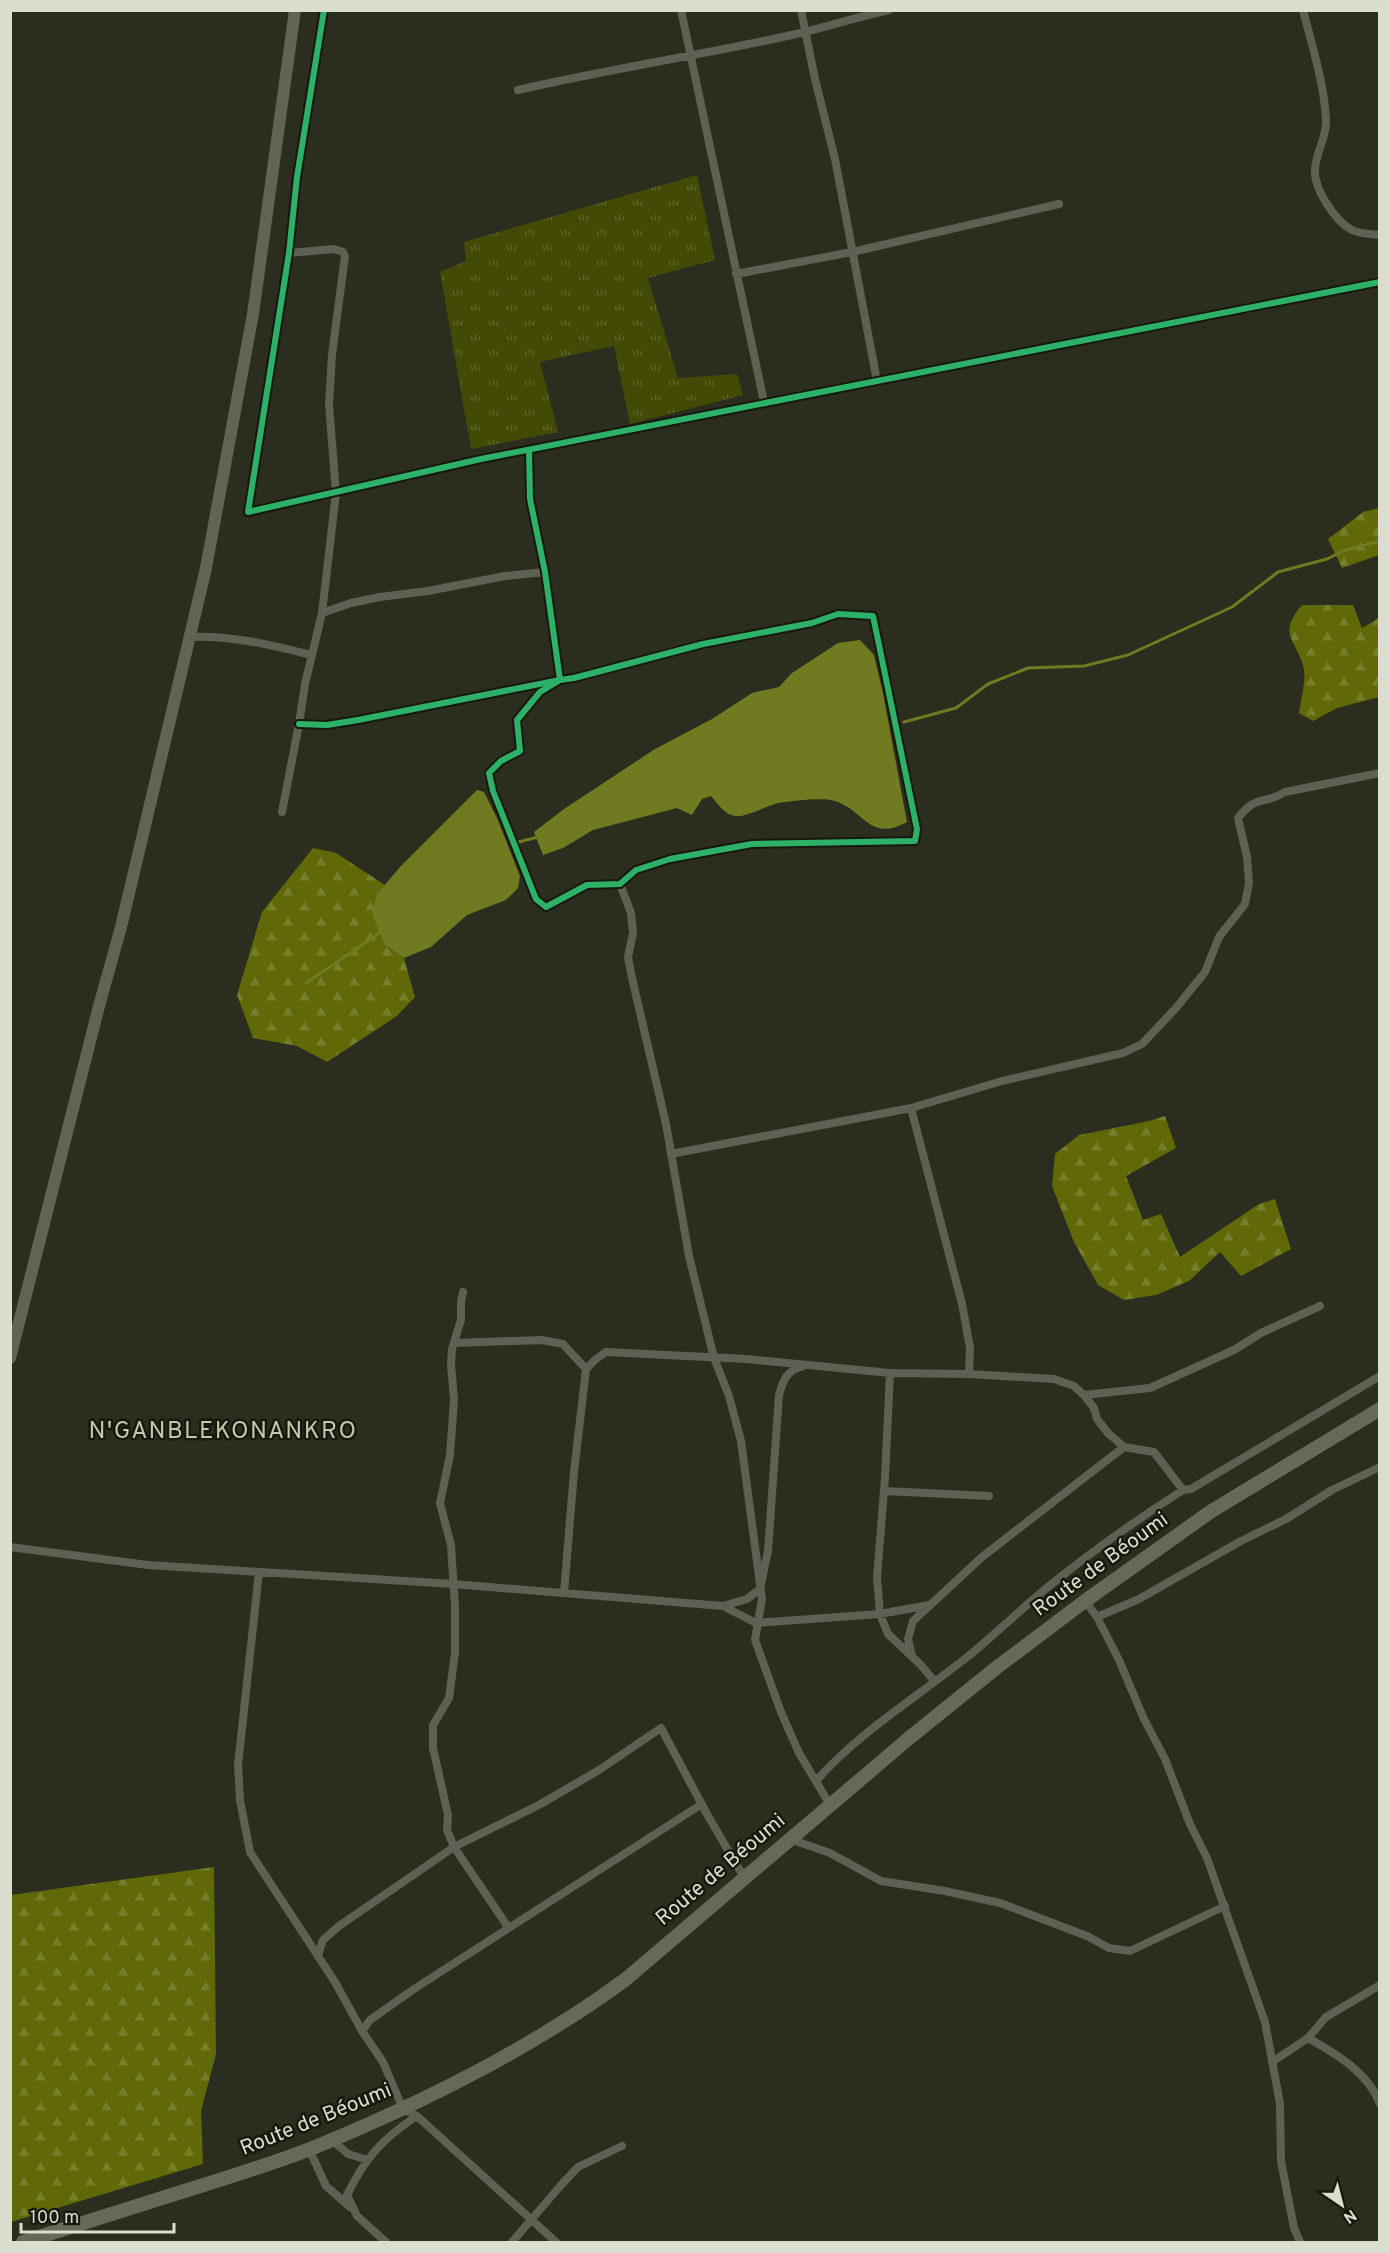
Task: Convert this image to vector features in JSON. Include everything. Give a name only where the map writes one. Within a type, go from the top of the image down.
[{"type":"main road","points":[[10,1358],[99,1006],[122,927],[218,507],[253,314],[295,10]]},
{"type":"main road","name":"Route de Béoumi","points":[[23,2242],[250,2170],[332,2140],[403,2109],[522,2047],[586,2008],[626,1979],[830,1805],[996,1668],[1210,1512],[1380,1409]]},
{"type":"street","points":[[324,10],[248,512],[529,450],[764,402],[1380,282]]},
{"type":"street","points":[[681,10],[700,110],[764,402]]},
{"type":"street","points":[[801,10],[835,159],[877,381]]},
{"type":"street","points":[[518,90],[581,75],[637,67],[805,32],[889,10]]},
{"type":"street","points":[[1303,10],[1318,65],[1327,121],[1314,171],[1325,203],[1337,218],[1353,231],[1380,235]]},
{"type":"street","points":[[736,274],[852,252],[1059,204]]},
{"type":"street","points":[[282,812],[311,655],[322,613],[336,493],[329,404],[332,355],[345,256],[343,252],[334,249],[289,253]]},
{"type":"street","points":[[529,450],[530,499],[545,572],[560,680]]},
{"type":"street","points":[[322,613],[351,603],[380,597],[428,591],[506,576],[545,572]]},
{"type":"street","points":[[299,724],[327,725],[358,720],[560,680],[574,678],[702,644],[812,623],[838,614],[873,615],[917,829],[915,841],[752,844],[670,859],[636,870],[620,884],[587,885],[546,907],[536,899],[489,773],[501,761],[520,751],[517,720],[540,692],[560,680]]},
{"type":"street","points":[[190,637],[206,636],[264,644],[311,655]]},
{"type":"street","points":[[671,1154],[911,1108],[1012,1078],[1123,1053],[1142,1044],[1176,1008],[1205,972],[1219,937],[1245,904],[1249,883],[1247,857],[1238,818],[1249,804],[1275,798],[1285,792],[1380,773]]},
{"type":"street","points":[[620,884],[631,913],[633,933],[628,957],[671,1154],[689,1256],[714,1358],[729,1396],[741,1441],[762,1599],[756,1623],[755,1640],[799,1753],[830,1805]]},
{"type":"street","points":[[911,1108],[962,1304],[970,1348],[969,1374]]},
{"type":"street","points":[[463,1292],[461,1320],[451,1364],[454,1400],[450,1455],[440,1503],[451,1545],[455,1653],[449,1698],[433,1725],[433,1748],[448,1815],[447,1830],[454,1847],[508,1927]]},
{"type":"street","points":[[1084,1395],[1150,1388],[1234,1350],[1261,1333],[1320,1306]]},
{"type":"street","points":[[454,1343],[541,1340],[563,1344],[586,1369]]},
{"type":"street","points":[[564,1593],[574,1472],[586,1369],[606,1352],[714,1358],[890,1373],[969,1374],[1054,1379],[1074,1386],[1084,1395],[1094,1408],[1097,1419],[1124,1448],[1154,1452],[1183,1490]]},
{"type":"street","points":[[10,1548],[148,1565],[453,1584],[723,1606],[747,1599],[760,1588],[768,1551],[779,1395],[784,1377],[793,1369],[808,1365]]},
{"type":"street","points":[[890,1373],[877,1578],[880,1614],[888,1634],[934,1681]]},
{"type":"street","points":[[816,1780],[856,1742],[970,1655],[1060,1577],[1132,1522],[1380,1376]]},
{"type":"street","points":[[912,1656],[908,1639],[913,1621],[929,1605],[982,1557],[1124,1448]]},
{"type":"street","points":[[1097,1617],[1132,1603],[1241,1541],[1286,1519],[1332,1490],[1380,1467]]},
{"type":"street","points":[[884,1491],[988,1496]]},
{"type":"street","points":[[259,1572],[238,1765],[240,1800],[250,1852],[318,1955],[362,2031],[383,2062],[403,2109],[417,2116],[556,2242]]},
{"type":"street","points":[[1085,1601],[1097,1617],[1165,1759],[1190,1824],[1207,1858],[1265,2022],[1280,2104],[1281,2161],[1294,2228],[1299,2242]]},
{"type":"street","points":[[723,1606],[756,1623],[880,1614],[929,1605]]},
{"type":"street","points":[[318,1955],[323,1940],[339,1926],[454,1847],[539,1805],[599,1770],[661,1728],[745,1879]]},
{"type":"street","points":[[362,2031],[370,2020],[381,2012],[508,1927],[702,1804]]},
{"type":"street","points":[[790,1839],[830,1853],[881,1881],[945,1891],[1000,1903],[1087,1936],[1108,1948],[1130,1951],[1225,1906]]},
{"type":"street","points":[[1272,2062],[1308,2038],[1326,2017],[1380,1985]]},
{"type":"street","points":[[1308,2038],[1351,2065],[1380,2104]]},
{"type":"street","points":[[352,2210],[347,2195],[368,2160],[377,2147],[417,2116]]},
{"type":"street","points":[[332,2140],[348,2154],[368,2160]]},
{"type":"street","points":[[512,2242],[578,2167],[622,2146]]},
{"type":"street","points":[[309,2149],[326,2186],[386,2242]]},
{"type":"green space","points":[[697,175],[715,260],[648,278],[678,378],[737,374],[743,395],[630,424],[614,346],[540,362],[558,432],[471,449],[440,272],[466,261],[464,242]]},
{"type":"green space","points":[[1379,508],[1379,555],[1342,568],[1328,539],[1363,512]]},
{"type":"green space","points":[[1302,605],[1353,605],[1362,628],[1379,618],[1379,697],[1337,708],[1313,721],[1299,713],[1304,670],[1289,629]]},
{"type":"green space","points":[[313,848],[336,853],[385,885],[377,894],[385,945],[404,958],[415,997],[397,1016],[327,1062],[297,1046],[253,1038],[237,995],[262,912]]},
{"type":"green space","points":[[1165,1116],[1176,1148],[1126,1176],[1143,1220],[1161,1214],[1180,1257],[1259,1204],[1275,1199],[1291,1249],[1241,1276],[1220,1252],[1189,1281],[1156,1295],[1124,1300],[1098,1285],[1074,1242],[1052,1186],[1055,1154],[1079,1135]]},
{"type":"green space","points":[[214,1867],[216,2054],[201,2111],[203,2164],[11,2222],[11,1895]]},
{"type":"shaded area","points":[[860,640],[874,655],[907,822],[894,828],[883,829],[866,822],[851,809],[825,799],[779,803],[745,815],[735,816],[724,811],[711,796],[702,799],[692,815],[677,808],[593,830],[563,848],[543,855],[534,832],[564,809],[655,749],[712,719],[752,693],[779,687],[792,673],[838,643]]},
{"type":"shaded area","points":[[477,790],[484,792],[497,818],[520,876],[518,888],[506,900],[467,915],[431,947],[404,958],[385,945],[372,914],[377,894],[400,867]]},
{"type":"waterway","points":[[904,722],[956,708],[988,684],[1028,668],[1084,666],[1128,655],[1232,607],[1278,572],[1327,559],[1343,551],[1380,541]]},
{"type":"waterway","points":[[515,843],[538,837]]},
{"type":"waterway","points":[[306,983],[381,932]]},
{"type":"cycle path","points":[[324,10],[248,512],[481,459],[1380,282]]},
{"type":"cycle path","points":[[299,724],[327,725],[358,720],[560,680],[574,678],[703,644],[812,623],[838,614],[873,616],[917,829],[915,841],[752,844],[670,859],[636,870],[620,884],[587,885],[546,907],[536,899],[493,791],[489,773],[501,761],[520,751],[517,720],[540,692],[560,680],[545,572],[530,499],[529,450]]},
{"type":"district","name":"N'GANBLEKONANKRO","points":[[223,1432]]}]
